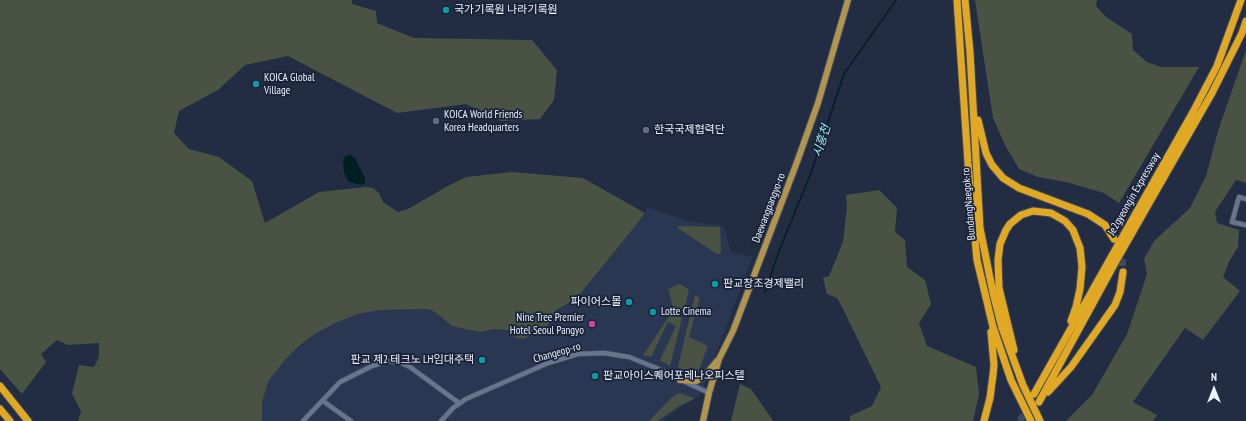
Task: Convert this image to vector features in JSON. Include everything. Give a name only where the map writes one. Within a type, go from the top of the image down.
[{"type":"highway","name":"BundangNaegok-ro","points":[[957,0],[973,224],[977,260],[993,327],[1011,380],[1031,421]]},
{"type":"highway","name":"BundangNaegok-ro","points":[[965,0],[973,95],[980,228],[993,293],[999,314],[1023,385],[1040,421]]},
{"type":"highway","name":"Je2gyeongin Expressway","points":[[1034,394],[1193,112],[1217,66],[1241,0]]},
{"type":"highway","name":"Je2gyeongin Expressway","points":[[1123,272],[1120,292],[1115,305],[1071,367],[1041,400],[1116,261],[1212,93],[1242,33],[1246,21]]},
{"type":"highway","points":[[973,95],[984,146],[992,165],[999,174],[1019,188],[1083,212],[1097,219],[1108,229],[1114,239]]},
{"type":"highway","points":[[1023,385],[999,288],[998,260],[1000,244],[1006,230],[1020,215],[1033,211],[1055,215],[1069,225],[1076,238],[1081,254],[1080,289],[1076,307],[1060,348]]},
{"type":"highway","points":[[984,421],[992,387],[994,365],[992,338],[985,298]]},
{"type":"highway","points":[[0,386],[28,421]]},
{"type":"highway","points":[[0,408],[10,421]]},
{"type":"main road","name":"Daewangpangyo-ro","points":[[703,421],[719,358],[733,331],[797,162],[818,103],[848,0]]},
{"type":"main road","points":[[680,380],[696,380],[704,378],[719,358]]},
{"type":"street","points":[[1246,199],[1239,197],[1232,222],[1246,226]]},
{"type":"street","name":"Changeop-ro","points":[[441,421],[466,399],[548,363],[578,354],[604,353],[620,355],[653,367],[709,393]]},
{"type":"street","points":[[303,421],[338,385],[354,374],[379,363],[395,361],[415,369],[459,404]]},
{"type":"street","points":[[323,400],[351,421]]},
{"type":"shaded area","points":[[0,0],[352,0],[352,4],[376,11],[377,23],[414,38],[532,40],[557,70],[554,100],[540,119],[501,121],[466,104],[397,113],[288,56],[245,65],[218,90],[179,111],[174,133],[189,149],[219,157],[252,181],[265,223],[319,192],[366,187],[373,188],[379,193],[383,202],[398,212],[408,209],[466,177],[512,172],[583,178],[645,213],[576,299],[556,310],[547,326],[524,339],[514,337],[508,330],[494,329],[481,332],[452,326],[431,310],[380,310],[358,314],[335,323],[313,335],[285,360],[269,380],[262,402],[262,421],[78,421],[81,411],[72,394],[79,365],[94,367],[99,357],[99,343],[68,345],[57,340],[41,354],[46,362],[22,394],[0,369]]},
{"type":"shaded area","points":[[975,0],[1097,0],[1096,6],[1106,17],[1132,34],[1133,50],[1147,62],[1161,67],[1199,67],[1119,203],[1104,193],[1066,182],[1038,177],[1019,169],[1005,145],[993,118]]},
{"type":"shaded area","points":[[1246,50],[1246,183],[1236,180],[1215,212],[1217,223],[1239,230],[1238,247],[1230,260],[1223,277],[1240,291],[1203,340],[1185,328],[1133,402],[1157,415],[1153,421],[1066,421],[1092,395],[1127,334],[1147,274],[1144,259],[1154,241],[1190,208],[1206,176],[1218,131]]},
{"type":"shaded area","points":[[351,155],[355,158],[365,178],[365,183],[361,185],[349,182],[344,172],[343,159],[346,156]]},
{"type":"shaded area","points":[[879,190],[897,208],[895,232],[905,240],[907,267],[925,280],[931,304],[919,323],[927,346],[976,367],[979,394],[973,421],[850,421],[850,416],[872,406],[881,387],[837,298],[827,294],[823,278],[829,276],[843,242],[847,207],[846,195]]},
{"type":"shaded area","points":[[647,207],[688,221],[724,226],[731,252],[753,256],[700,396],[679,408],[662,421],[262,421],[262,402],[269,380],[285,360],[313,335],[335,323],[358,314],[380,310],[430,310],[439,315],[452,326],[481,332],[494,329],[508,330],[552,316],[556,310],[576,299],[632,230],[645,213]]},
{"type":"shaded area","points":[[678,226],[720,227],[720,254],[717,254],[679,229]]},
{"type":"shaded area","points":[[678,284],[689,291],[681,314],[673,309],[669,291],[667,290]]},
{"type":"shaded area","points":[[695,295],[700,298],[689,337],[708,346],[698,372],[686,372],[678,367]]},
{"type":"shaded area","points":[[672,312],[682,318],[670,366],[660,360],[676,326],[668,322],[651,357],[643,355]]},
{"type":"shaded area","points":[[740,384],[751,389],[773,421],[731,421]]},
{"type":"shaded area","points":[[679,393],[694,398],[657,421],[649,421],[672,397]]},
{"type":"waterway","name":"시흥천","points":[[765,292],[779,251],[811,173],[844,74],[896,0]]},
{"type":"tunnel","points":[[1119,249],[1122,257],[1123,272]]},
{"type":"tunnel","points":[[1020,421],[1032,398]]},
{"type":"place","name":"국가기록원 나라기록원","points":[[446,10]]},
{"type":"place","name":"KOICA Global Village","points":[[256,84]]},
{"type":"place","name":"KOICA World Friends Korea Headquarters","points":[[436,121]]},
{"type":"place","name":"한국국제협력단","points":[[646,130]]},
{"type":"place","name":"판교창조경제밸리","points":[[715,284]]},
{"type":"place","name":"파이어스몰","points":[[629,302]]},
{"type":"place","name":"Lotte Cinema","points":[[653,312]]},
{"type":"place","name":"Nine Tree Premier Hotel Seoul Pangyo","points":[[592,324]]},
{"type":"place","name":"판교 제2 테크노 LH임대주택","points":[[482,360]]},
{"type":"place","name":"판교아이스퀘어포레나오피스텔","points":[[595,376]]}]
